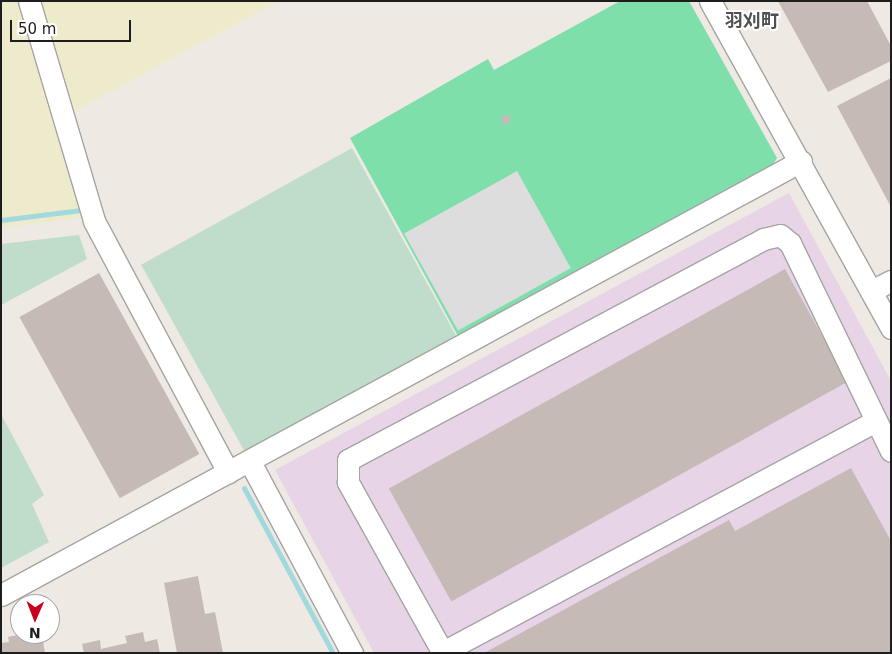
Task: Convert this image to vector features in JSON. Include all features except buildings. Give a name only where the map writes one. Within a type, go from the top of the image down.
[{"type":"street","points":[[29,1],[94,221],[228,472]]},
{"type":"street","points":[[710,1],[801,161],[891,328]]},
{"type":"street","points":[[1,595],[228,472],[250,462],[801,161]]},
{"type":"street","points":[[876,421],[443,652],[348,482],[348,460],[764,239],[780,235],[790,243],[891,451]]},
{"type":"street","points":[[871,291],[891,281]]},
{"type":"street","points":[[250,462],[352,653]]},
{"type":"shaded area","points":[[1,1],[22,1],[85,217],[1,228]]},
{"type":"shaded area","points":[[32,1],[279,1],[66,116]]},
{"type":"shaded area","points":[[517,171],[571,268],[458,331],[404,234]]},
{"type":"shaded area","points":[[789,193],[891,381],[891,653],[374,653],[275,470]]},
{"type":"green space","points":[[620,1],[689,1],[777,158],[770,169],[458,336],[350,138],[488,59],[494,70]]},
{"type":"green space","points":[[352,148],[456,336],[245,453],[141,265]]},
{"type":"green space","points":[[79,235],[87,259],[1,305],[1,244]]},
{"type":"green space","points":[[1,414],[44,495],[32,504],[49,542],[1,568]]},
{"type":"waterway","points":[[1,220],[81,210]]},
{"type":"waterway","points":[[244,488],[333,653]]},
{"type":"district","name":"羽刈町","points":[[752,21]]}]
